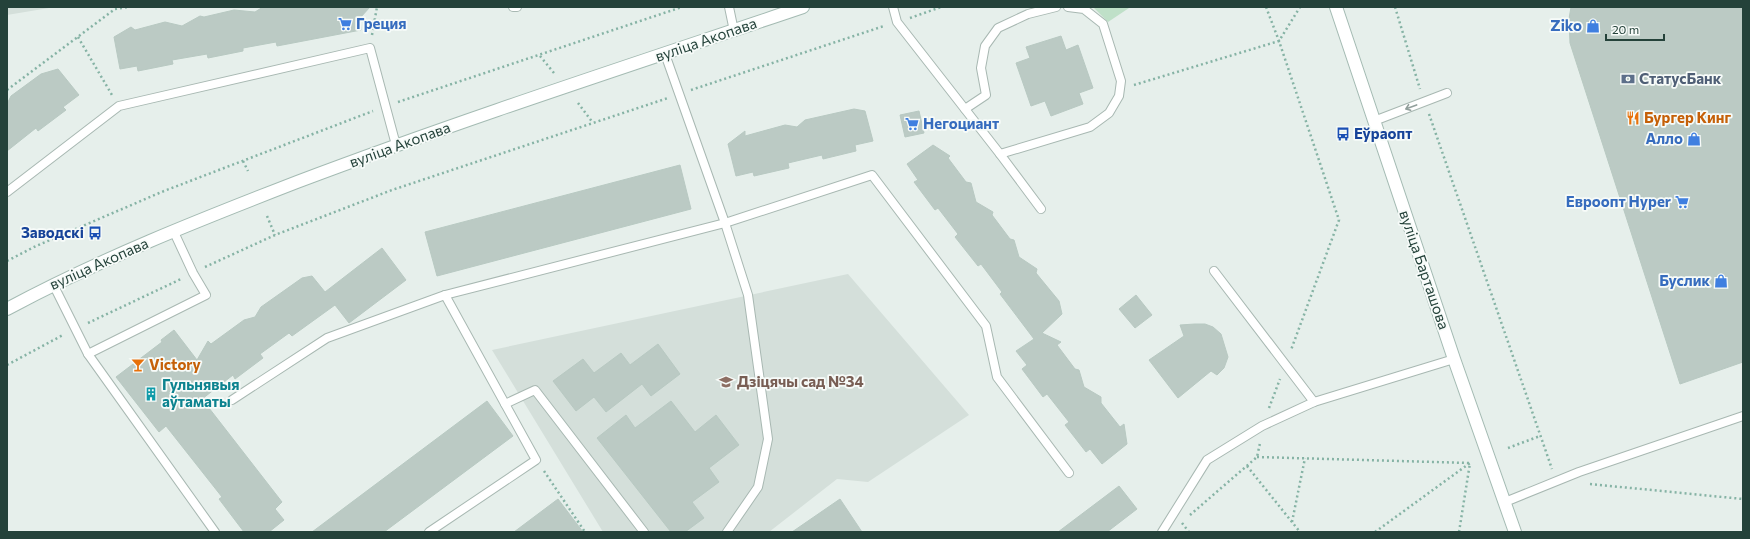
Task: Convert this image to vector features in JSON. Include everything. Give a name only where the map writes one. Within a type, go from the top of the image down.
[{"type":"main road","name":"вуліца Акопава","points":[[7,309],[53,284],[173,230],[396,145],[803,7]]},
{"type":"main road","name":"вуліца Барташова","points":[[1336,7],[1454,358],[1515,532]]},
{"type":"lane","points":[[729,7],[734,31]]},
{"type":"lane","points":[[893,7],[897,22],[1041,209]]},
{"type":"lane","points":[[965,109],[986,95],[981,68],[985,46],[998,28],[1028,14],[1056,7]]},
{"type":"lane","points":[[1000,154],[1090,127],[1109,113],[1119,96],[1121,81],[1103,24],[1084,9],[1068,7]]},
{"type":"lane","points":[[7,192],[119,106],[370,48],[396,145]]},
{"type":"lane","points":[[665,54],[725,223],[748,295],[768,439],[758,487],[727,532]]},
{"type":"lane","points":[[1374,121],[1447,93]]},
{"type":"lane","points":[[232,400],[327,338],[445,295],[725,223],[872,176],[986,326],[997,377],[1069,473]]},
{"type":"lane","points":[[88,354],[206,295],[193,273],[173,230]]},
{"type":"lane","points":[[1214,271],[1314,402]]},
{"type":"lane","points":[[53,284],[88,354],[215,532]]},
{"type":"lane","points":[[429,532],[536,460],[445,295]]},
{"type":"lane","points":[[1162,532],[1206,460],[1262,426],[1314,402],[1454,358]]},
{"type":"lane","points":[[506,404],[535,390],[644,532]]},
{"type":"lane","points":[[1505,502],[1579,472],[1743,416]]},
{"type":"path","points":[[7,90],[115,9],[129,7]]},
{"type":"path","points":[[370,48],[377,7]]},
{"type":"path","points":[[7,261],[36,246],[142,200],[243,160],[386,107],[682,7]]},
{"type":"path","points":[[7,365],[76,329],[276,235],[392,190],[941,7]]},
{"type":"path","points":[[1258,457],[1262,426],[1339,220],[1279,41],[1266,7]]},
{"type":"path","points":[[1120,89],[1279,41],[1300,7]]},
{"type":"path","points":[[1395,7],[1424,102],[1556,481]]},
{"type":"path","points":[[78,37],[119,106]]},
{"type":"path","points":[[540,56],[554,73]]},
{"type":"path","points":[[578,103],[593,123]]},
{"type":"path","points":[[243,160],[248,171]]},
{"type":"path","points":[[267,216],[276,235]]},
{"type":"path","points":[[1508,448],[1540,436]]},
{"type":"path","points":[[1180,528],[1182,523],[1258,457],[1470,463]]},
{"type":"path","points":[[1292,522],[1305,458]]},
{"type":"path","points":[[536,460],[585,532]]},
{"type":"path","points":[[1375,532],[1470,463]]},
{"type":"path","points":[[1459,532],[1470,463]]},
{"type":"path","points":[[1247,466],[1300,532]]},
{"type":"path","points":[[1587,484],[1743,499]]},
{"type":"path","points":[[1182,523],[1189,532]]},
{"type":"shaded area","points":[[7,7],[55,7],[7,15]]},
{"type":"shaded area","name":"Дзіцячы сад №34","points":[[848,274],[969,415],[868,482],[837,479],[769,532],[603,532],[492,350]]},
{"type":"green space","points":[[1093,7],[1129,7],[1129,8],[1108,22]]},
{"type":"building","points":[[263,7],[370,7],[360,18],[361,30],[277,46],[276,42],[243,48],[243,51],[208,58],[207,54],[172,60],[173,64],[138,71],[137,66],[120,69],[114,37],[131,27],[135,30],[165,22],[182,26],[200,16],[204,17],[234,10],[255,12]]},
{"type":"building","name":"Евроопт Hyper","points":[[1571,7],[1743,7],[1743,362],[1680,384],[1570,43],[1569,19]]},
{"type":"building","points":[[1061,36],[1066,50],[1078,45],[1093,88],[1079,93],[1083,104],[1051,116],[1045,101],[1031,106],[1016,63],[1030,58],[1026,47]]},
{"type":"building","points":[[58,69],[79,95],[63,107],[66,110],[38,131],[36,128],[7,151],[7,104],[11,96],[41,74]]},
{"type":"building","points":[[854,109],[865,111],[873,141],[855,145],[856,151],[823,159],[822,155],[788,163],[789,168],[754,176],[753,172],[736,176],[728,144],[745,131],[745,136],[785,125],[797,127],[805,120]]},
{"type":"building","name":"Негоциант","points":[[919,111],[924,133],[905,137],[900,115]]},
{"type":"building","points":[[933,145],[950,156],[948,158],[966,182],[971,183],[976,202],[993,212],[992,215],[1010,239],[1014,240],[1019,257],[1037,269],[1036,273],[1059,301],[1062,314],[1042,333],[1061,342],[1057,345],[1075,369],[1079,370],[1084,387],[1101,397],[1101,403],[1120,427],[1124,424],[1127,444],[1102,464],[1090,449],[1086,452],[1065,425],[1069,422],[1047,394],[1043,397],[1022,369],[1027,365],[1016,351],[1034,339],[1000,294],[1002,292],[981,264],[978,266],[955,237],[958,234],[938,208],[935,210],[914,182],[918,180],[907,164]]},
{"type":"building","points":[[680,165],[691,209],[437,276],[425,232]]},
{"type":"building","points":[[382,248],[406,280],[349,323],[335,305],[292,336],[289,333],[260,354],[263,358],[235,379],[233,375],[202,399],[282,502],[275,509],[284,520],[269,532],[244,532],[219,499],[222,497],[166,426],[159,432],[116,377],[162,342],[161,340],[174,330],[197,360],[208,341],[211,344],[244,320],[255,317],[261,307],[302,278],[312,276],[325,292]]},
{"type":"building","points":[[1136,295],[1152,315],[1135,328],[1119,309]]},
{"type":"building","points":[[1205,324],[1213,327],[1221,334],[1228,357],[1224,368],[1217,375],[1211,371],[1178,398],[1149,360],[1184,336],[1180,325]]},
{"type":"building","points":[[658,344],[680,374],[651,396],[642,384],[606,412],[594,397],[576,411],[553,381],[583,359],[594,373],[621,353],[630,365]]},
{"type":"building","points":[[487,401],[513,436],[384,532],[312,532]]},
{"type":"building","points":[[671,401],[695,432],[716,415],[739,445],[709,468],[719,482],[692,502],[704,518],[685,532],[671,532],[597,438],[626,415],[635,428]]},
{"type":"building","points":[[1119,486],[1137,509],[1107,532],[1058,532]]},
{"type":"building","points":[[558,499],[583,532],[514,532]]},
{"type":"building","points":[[840,499],[862,532],[792,532]]},
{"type":"place","name":"Греция","points":[[345,24]]},
{"type":"place","name":"Ziko","points":[[1593,26]]},
{"type":"place","name":"СтатусБанк","points":[[1628,79]]},
{"type":"place","name":"Бургер Кинг","points":[[1633,118]]},
{"type":"place","name":"Негоциант","points":[[912,124]]},
{"type":"place","name":"Еўраопт","points":[[1343,134]]},
{"type":"place","name":"Алло","points":[[1694,139]]},
{"type":"place","name":"Евроопт Hyper","points":[[1682,202]]},
{"type":"place","name":"Заводскі","points":[[95,233]]},
{"type":"place","name":"Буслик","points":[[1721,281]]},
{"type":"place","name":"Victory","points":[[138,365]]},
{"type":"place","name":"Дзіцячы сад №34","points":[[726,382]]},
{"type":"place","name":"Гульнявыя аўтаматы","points":[[151,394]]}]
